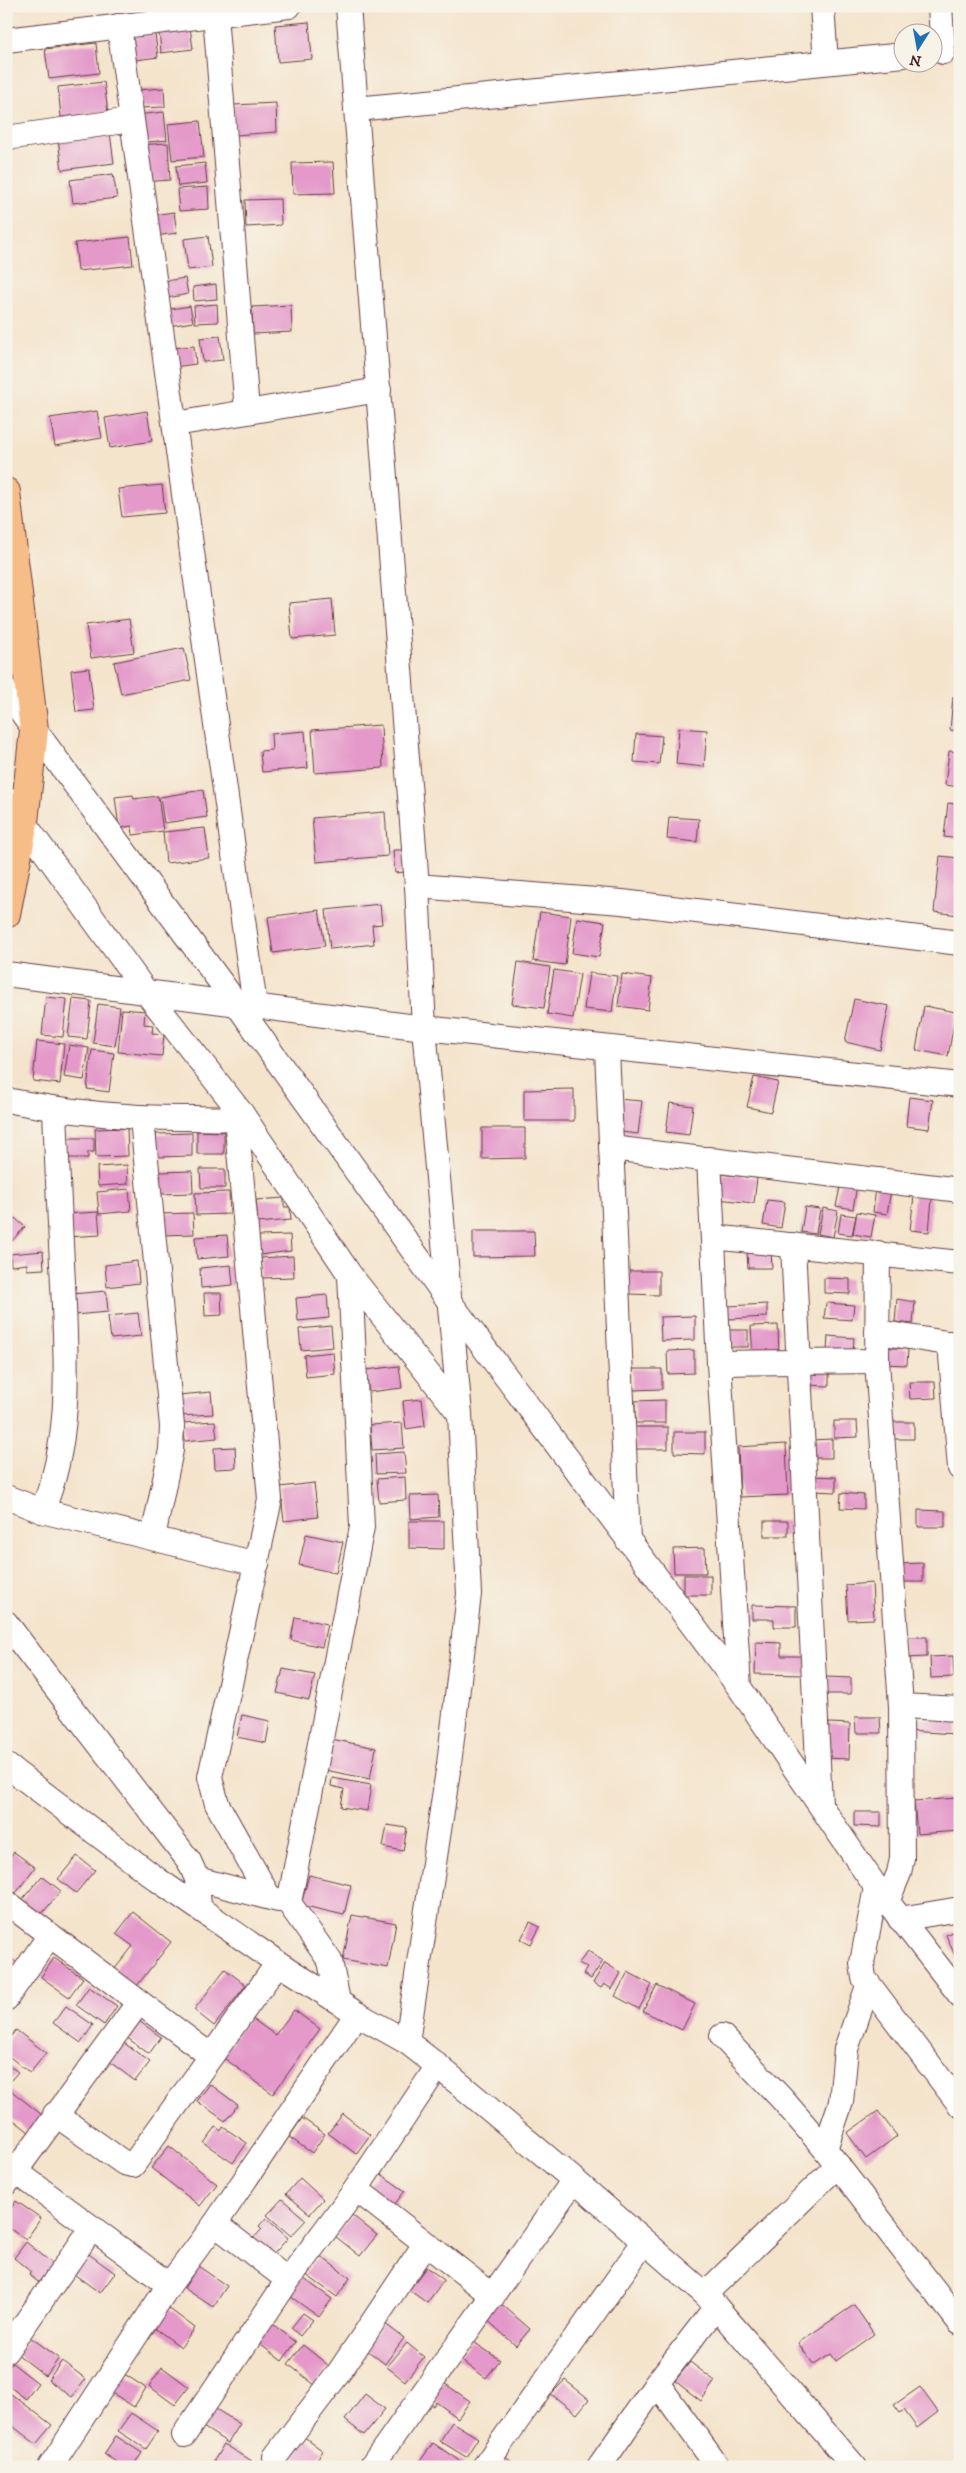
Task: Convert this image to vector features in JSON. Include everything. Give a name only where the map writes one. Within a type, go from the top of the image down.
[{"type":"main road","points":[[6,492],[34,730],[24,822],[6,914]]},
{"type":"street","points":[[6,40],[289,6]]},
{"type":"street","points":[[348,6],[417,886],[424,1028],[460,1414],[469,1594],[450,1764],[407,2042]]},
{"type":"street","points":[[822,6],[826,62]]},
{"type":"street","points":[[940,6],[945,51]]},
{"type":"street","points":[[215,15],[247,411]]},
{"type":"street","points":[[119,26],[175,424],[245,1005]]},
{"type":"street","points":[[356,109],[894,56]]},
{"type":"street","points":[[6,138],[131,120]]},
{"type":"street","points":[[175,424],[379,390]]},
{"type":"street","points":[[6,691],[245,1005],[449,1302],[739,1687],[888,1903],[960,1995]]},
{"type":"street","points":[[6,798],[146,992],[239,1115],[350,1275],[460,1414]]},
{"type":"street","points":[[417,886],[622,902],[960,943]]},
{"type":"street","points":[[6,974],[424,1028],[960,1085]]},
{"type":"street","points":[[607,1048],[628,1541]]},
{"type":"street","points":[[6,1100],[55,1109],[142,1119],[239,1115]]},
{"type":"street","points":[[42,1511],[53,1482],[60,1451],[67,1389],[55,1109]]},
{"type":"street","points":[[239,1115],[269,1488],[269,1508],[210,1777],[217,1804],[279,1900],[330,1961],[348,2007]]},
{"type":"street","points":[[142,1119],[172,1426],[171,1450],[153,1537]]},
{"type":"street","points":[[611,1148],[960,1190]]},
{"type":"street","points":[[709,1159],[719,1364],[739,1687]]},
{"type":"street","points":[[714,1236],[960,1263]]},
{"type":"street","points":[[793,1245],[820,1804]]},
{"type":"street","points":[[878,1254],[877,1361],[901,1706],[902,1858],[899,1873],[888,1903],[862,1963],[864,1978],[868,1986],[960,2105]]},
{"type":"street","points":[[279,1900],[362,1527],[350,1275]]},
{"type":"street","points":[[877,1332],[955,1344],[960,1468]]},
{"type":"street","points":[[719,1364],[877,1361]]},
{"type":"street","points":[[6,1498],[42,1511],[257,1564]]},
{"type":"street","points":[[6,1623],[188,1861],[197,1879],[199,1907]]},
{"type":"street","points":[[901,1706],[960,1709]]},
{"type":"street","points":[[6,1765],[158,1880],[278,1963],[407,2042],[438,2066],[574,2180],[710,2300],[855,2467]]},
{"type":"street","points":[[197,1879],[279,1900]]},
{"type":"street","points":[[6,1902],[211,2056]]},
{"type":"street","points":[[888,1903],[960,1909]]},
{"type":"street","points":[[6,1998],[50,1935]]},
{"type":"street","points":[[56,2114],[124,2163],[133,2165],[278,1963]]},
{"type":"street","points":[[599,2467],[657,2384],[710,2300],[832,2157],[846,2049],[868,1986]]},
{"type":"street","points":[[139,2002],[10,2173],[92,2228],[169,2286]]},
{"type":"street","points":[[50,2467],[169,2286],[214,2224],[348,2007]]},
{"type":"street","points":[[722,2036],[832,2157],[960,2323]]},
{"type":"street","points":[[184,2435],[288,2280],[356,2188],[438,2066]]},
{"type":"street","points":[[371,2467],[574,2180]]},
{"type":"street","points":[[356,2188],[493,2296]]},
{"type":"street","points":[[214,2224],[288,2280]]},
{"type":"street","points":[[6,2351],[92,2228]]},
{"type":"street","points":[[484,2467],[644,2242]]},
{"type":"street","points":[[275,2458],[340,2371],[425,2244]]},
{"type":"street","points":[[657,2384],[718,2467]]},
{"type":"building","points":[[309,22],[312,59],[278,62],[275,25]]},
{"type":"building","points":[[190,27],[193,49],[161,53],[159,30]]},
{"type":"building","points":[[155,34],[158,57],[129,61],[125,38]]},
{"type":"building","points":[[96,43],[99,73],[49,79],[45,49]]},
{"type":"building","points":[[104,82],[108,112],[61,117],[58,87]]},
{"type":"building","points":[[164,88],[165,107],[138,108],[137,90]]},
{"type":"building","points":[[276,103],[277,132],[235,135],[233,105]]},
{"type":"building","points":[[164,112],[167,140],[139,143],[136,115]]},
{"type":"building","points":[[200,121],[204,157],[172,160],[168,124]]},
{"type":"building","points":[[110,133],[114,163],[62,170],[58,139]]},
{"type":"building","points":[[168,143],[170,180],[142,182],[140,145]]},
{"type":"building","points":[[333,162],[335,193],[293,194],[292,163]]},
{"type":"building","points":[[205,163],[207,183],[178,186],[176,166]]},
{"type":"building","points":[[113,174],[117,198],[73,203],[70,180]]},
{"type":"building","points":[[208,187],[209,209],[179,211],[177,189]]},
{"type":"building","points":[[280,199],[281,225],[246,227],[245,200]]},
{"type":"building","points":[[174,212],[177,233],[155,236],[152,215]]},
{"type":"building","points":[[208,236],[212,267],[188,270],[184,239]]},
{"type":"building","points":[[130,237],[133,265],[78,271],[75,243]]},
{"type":"building","points":[[185,278],[188,294],[162,299],[159,282]]},
{"type":"building","points":[[216,284],[217,299],[194,301],[193,287]]},
{"type":"building","points":[[217,304],[218,322],[195,323],[194,306]]},
{"type":"building","points":[[291,305],[292,332],[253,334],[252,307]]},
{"type":"building","points":[[190,306],[193,322],[168,326],[165,310]]},
{"type":"building","points":[[220,336],[223,360],[203,362],[200,338]]},
{"type":"building","points":[[194,346],[196,364],[174,367],[172,348]]},
{"type":"building","points":[[97,411],[102,438],[55,446],[50,418]]},
{"type":"building","points":[[147,411],[152,441],[110,448],[105,418]]},
{"type":"building","points":[[162,485],[165,513],[122,517],[118,489]]},
{"type":"building","points":[[332,599],[335,635],[292,639],[289,603]]},
{"type":"building","points":[[129,619],[134,652],[91,658],[86,625]]},
{"type":"building","points":[[184,648],[191,680],[121,694],[114,662]]},
{"type":"building","points":[[958,649],[960,649],[960,679],[956,678]]},
{"type":"building","points":[[89,668],[94,710],[76,712],[71,670]]},
{"type":"building","points":[[953,697],[960,698],[960,731],[950,730]]},
{"type":"building","points":[[381,725],[383,768],[315,773],[312,730]]},
{"type":"building","points":[[679,728],[707,730],[704,767],[676,764]]},
{"type":"building","points":[[305,731],[308,768],[262,772],[260,751],[272,750],[271,734]]},
{"type":"building","points":[[636,734],[662,736],[659,764],[634,762]]},
{"type":"building","points":[[949,751],[960,752],[960,787],[945,785]]},
{"type":"building","points":[[203,790],[207,817],[164,823],[160,797]]},
{"type":"building","points":[[133,795],[134,799],[158,796],[163,831],[133,835],[132,826],[119,828],[115,797]]},
{"type":"building","points":[[948,803],[960,805],[960,839],[944,837]]},
{"type":"building","points":[[385,812],[388,856],[316,862],[312,818]]},
{"type":"building","points":[[669,817],[699,819],[697,842],[667,839]]},
{"type":"building","points":[[205,828],[209,858],[166,863],[163,832]]},
{"type":"building","points":[[393,850],[403,850],[405,872],[395,873]]},
{"type":"building","points":[[940,856],[960,858],[960,915],[934,912]]},
{"type":"building","points":[[380,904],[382,924],[372,925],[374,944],[330,949],[326,910]]},
{"type":"building","points":[[319,910],[325,946],[273,953],[268,917]]},
{"type":"building","points":[[540,912],[571,916],[565,965],[533,961]]},
{"type":"building","points":[[577,918],[605,922],[599,957],[572,953]]},
{"type":"building","points":[[518,962],[550,967],[544,1008],[512,1004]]},
{"type":"building","points":[[554,970],[580,974],[573,1018],[547,1014]]},
{"type":"building","points":[[589,973],[617,976],[612,1012],[584,1009]]},
{"type":"building","points":[[622,974],[652,978],[648,1010],[618,1006]]},
{"type":"building","points":[[46,997],[67,999],[63,1037],[42,1035]]},
{"type":"building","points":[[73,999],[91,1001],[87,1039],[68,1037]]},
{"type":"building","points":[[854,999],[889,1006],[880,1050],[845,1042]]},
{"type":"building","points":[[98,1004],[120,1007],[115,1046],[93,1043]]},
{"type":"building","points":[[924,1006],[956,1012],[948,1056],[916,1050]]},
{"type":"building","points":[[122,1009],[145,1011],[144,1024],[153,1025],[152,1033],[164,1034],[162,1056],[118,1052]]},
{"type":"building","points":[[37,1041],[64,1044],[60,1084],[33,1081]]},
{"type":"building","points":[[69,1045],[89,1048],[84,1080],[64,1077]]},
{"type":"building","points":[[92,1050],[114,1053],[109,1092],[87,1089]]},
{"type":"building","points":[[754,1077],[778,1082],[771,1112],[747,1107]]},
{"type":"building","points":[[574,1089],[574,1121],[524,1121],[524,1090]]},
{"type":"building","points":[[909,1097],[933,1100],[929,1129],[906,1126]]},
{"type":"building","points":[[616,1099],[642,1101],[638,1134],[613,1131]]},
{"type":"building","points":[[670,1103],[693,1106],[689,1135],[666,1132]]},
{"type":"building","points":[[127,1128],[128,1156],[96,1157],[95,1129]]},
{"type":"building","points":[[482,1128],[525,1128],[525,1158],[482,1159]]},
{"type":"building","points":[[197,1131],[224,1132],[224,1154],[197,1154]]},
{"type":"building","points":[[192,1133],[192,1156],[157,1157],[156,1134]]},
{"type":"building","points":[[66,1138],[94,1138],[94,1152],[88,1152],[88,1158],[66,1158]]},
{"type":"building","points":[[127,1165],[128,1184],[98,1186],[97,1167]]},
{"type":"building","points":[[200,1169],[225,1169],[225,1188],[201,1188]]},
{"type":"building","points":[[192,1171],[193,1193],[161,1194],[160,1172]]},
{"type":"building","points":[[720,1174],[757,1178],[754,1203],[717,1199]]},
{"type":"building","points":[[841,1183],[857,1185],[853,1209],[836,1206]]},
{"type":"building","points":[[876,1188],[891,1190],[887,1214],[873,1212]]},
{"type":"building","points":[[129,1189],[131,1211],[99,1214],[97,1192]]},
{"type":"building","points":[[229,1192],[230,1214],[196,1215],[195,1193]]},
{"type":"building","points":[[914,1196],[932,1198],[929,1232],[910,1230]]},
{"type":"building","points":[[284,1198],[284,1207],[290,1207],[291,1220],[258,1223],[256,1200]]},
{"type":"building","points":[[767,1200],[785,1202],[781,1228],[763,1225]]},
{"type":"building","points":[[805,1207],[820,1209],[816,1234],[801,1232]]},
{"type":"building","points":[[823,1208],[838,1211],[833,1237],[818,1234]]},
{"type":"building","points":[[6,1210],[25,1227],[6,1247]]},
{"type":"building","points":[[98,1212],[100,1235],[67,1237],[66,1214]]},
{"type":"building","points":[[857,1212],[875,1215],[871,1237],[853,1234]]},
{"type":"building","points":[[193,1213],[194,1234],[161,1235],[160,1214]]},
{"type":"building","points":[[841,1214],[856,1216],[852,1235],[838,1233]]},
{"type":"building","points":[[473,1231],[534,1231],[535,1256],[473,1257]]},
{"type":"building","points":[[227,1235],[229,1256],[197,1259],[195,1237]]},
{"type":"building","points":[[290,1235],[291,1251],[259,1255],[259,1236]]},
{"type":"building","points":[[771,1250],[772,1268],[748,1268],[747,1251]]},
{"type":"building","points":[[43,1251],[44,1269],[27,1270],[27,1264],[11,1266],[10,1254]]},
{"type":"building","points":[[293,1256],[294,1277],[262,1278],[261,1258]]},
{"type":"building","points":[[137,1261],[139,1283],[107,1287],[105,1265]]},
{"type":"building","points":[[231,1265],[233,1285],[201,1288],[200,1268]]},
{"type":"building","points":[[629,1271],[659,1271],[659,1295],[628,1294]]},
{"type":"building","points":[[824,1278],[850,1279],[850,1294],[824,1293]]},
{"type":"building","points":[[106,1291],[108,1312],[74,1315],[72,1294]]},
{"type":"building","points":[[204,1293],[221,1293],[222,1315],[205,1316]]},
{"type":"building","points":[[327,1295],[329,1318],[298,1321],[296,1298]]},
{"type":"building","points":[[897,1299],[915,1302],[913,1324],[895,1322]]},
{"type":"building","points":[[826,1303],[854,1305],[852,1320],[824,1318]]},
{"type":"building","points":[[767,1304],[767,1317],[728,1319],[727,1306]]},
{"type":"building","points":[[138,1313],[141,1336],[111,1339],[108,1316]]},
{"type":"building","points":[[695,1316],[695,1340],[661,1341],[660,1317]]},
{"type":"building","points":[[778,1325],[779,1358],[753,1359],[751,1326]]},
{"type":"building","points":[[331,1326],[333,1347],[301,1350],[299,1329]]},
{"type":"building","points":[[725,1330],[748,1330],[748,1347],[725,1347]]},
{"type":"building","points":[[828,1336],[854,1338],[853,1352],[827,1351]]},
{"type":"building","points":[[883,1347],[908,1349],[907,1365],[881,1364]]},
{"type":"building","points":[[694,1350],[694,1373],[668,1374],[667,1351]]},
{"type":"building","points":[[333,1352],[335,1374],[306,1377],[304,1355]]},
{"type":"building","points":[[399,1366],[402,1388],[369,1392],[366,1370]]},
{"type":"building","points":[[632,1369],[662,1369],[662,1389],[632,1390]]},
{"type":"building","points":[[805,1370],[829,1370],[829,1386],[804,1385]]},
{"type":"building","points":[[909,1382],[935,1382],[936,1398],[910,1399]]},
{"type":"building","points":[[211,1392],[213,1414],[180,1416],[179,1395]]},
{"type":"building","points":[[422,1399],[425,1426],[406,1429],[403,1401]]},
{"type":"building","points":[[665,1400],[665,1423],[635,1423],[635,1401]]},
{"type":"building","points":[[215,1421],[217,1438],[185,1441],[183,1423]]},
{"type":"building","points":[[834,1421],[857,1421],[858,1437],[834,1438]]},
{"type":"building","points":[[889,1422],[914,1422],[914,1439],[890,1439]]},
{"type":"building","points":[[402,1423],[404,1448],[372,1450],[370,1425]]},
{"type":"building","points":[[635,1427],[668,1427],[668,1449],[636,1449]]},
{"type":"building","points":[[674,1432],[705,1432],[705,1454],[674,1453]]},
{"type":"building","points":[[832,1439],[832,1458],[810,1458],[810,1440]]},
{"type":"building","points":[[786,1444],[788,1495],[740,1497],[738,1447]]},
{"type":"building","points":[[235,1447],[236,1468],[215,1469],[214,1448]]},
{"type":"building","points":[[404,1452],[406,1473],[376,1474],[375,1454]]},
{"type":"building","points":[[812,1476],[836,1477],[836,1492],[812,1491]]},
{"type":"building","points":[[405,1477],[406,1500],[379,1502],[377,1479]]},
{"type":"building","points":[[314,1483],[318,1517],[284,1521],[280,1487]]},
{"type":"building","points":[[841,1493],[864,1495],[864,1509],[840,1508]]},
{"type":"building","points":[[438,1495],[439,1517],[411,1519],[410,1496]]},
{"type":"building","points":[[918,1510],[945,1511],[945,1527],[918,1527]]},
{"type":"building","points":[[409,1521],[444,1521],[444,1549],[409,1548]]},
{"type":"building","points":[[764,1521],[788,1521],[788,1536],[764,1536]]},
{"type":"building","points":[[306,1534],[343,1542],[336,1573],[299,1565]]},
{"type":"building","points":[[705,1548],[706,1573],[674,1573],[673,1549]]},
{"type":"building","points":[[923,1563],[923,1582],[897,1582],[897,1564]]},
{"type":"building","points":[[684,1575],[711,1575],[711,1595],[684,1595]]},
{"type":"building","points":[[872,1583],[874,1619],[848,1620],[846,1585]]},
{"type":"building","points":[[752,1605],[796,1606],[796,1627],[774,1627],[774,1619],[752,1619]]},
{"type":"building","points":[[295,1617],[327,1624],[322,1647],[291,1640]]},
{"type":"building","points":[[903,1637],[927,1637],[927,1657],[904,1658]]},
{"type":"building","points":[[756,1642],[781,1643],[781,1656],[807,1656],[806,1675],[755,1674]]},
{"type":"building","points":[[953,1656],[954,1677],[931,1678],[930,1657]]},
{"type":"building","points":[[283,1669],[315,1675],[309,1700],[277,1693]]},
{"type":"building","points":[[826,1677],[851,1678],[851,1694],[825,1694]]},
{"type":"building","points":[[242,1715],[270,1721],[266,1743],[237,1737]]},
{"type":"building","points":[[855,1717],[880,1717],[881,1733],[856,1733]]},
{"type":"building","points":[[908,1718],[957,1721],[956,1734],[907,1731]]},
{"type":"building","points":[[829,1723],[850,1724],[849,1759],[827,1758]]},
{"type":"building","points":[[331,1739],[376,1748],[370,1779],[325,1770]]},
{"type":"building","points":[[332,1778],[371,1785],[367,1811],[341,1807],[344,1789],[331,1786]]},
{"type":"building","points":[[958,1798],[960,1831],[917,1834],[914,1801]]},
{"type":"building","points":[[854,1812],[881,1812],[881,1827],[854,1826]]},
{"type":"building","points":[[387,1825],[407,1828],[403,1851],[383,1847]]},
{"type":"building","points":[[14,1852],[35,1867],[16,1893],[6,1887],[6,1862]]},
{"type":"building","points":[[77,1856],[95,1870],[76,1893],[58,1879]]},
{"type":"building","points":[[309,1875],[351,1885],[344,1915],[301,1905]]},
{"type":"building","points":[[42,1876],[61,1891],[39,1917],[20,1902]]},
{"type":"building","points":[[133,1912],[171,1942],[136,1987],[114,1970],[133,1946],[116,1934]]},
{"type":"building","points":[[352,1915],[396,1923],[388,1968],[343,1960]]},
{"type":"building","points":[[530,1922],[540,1927],[531,1944],[521,1939]]},
{"type":"building","points":[[960,1929],[960,1957],[956,1958],[946,1935]]},
{"type":"building","points":[[588,1951],[603,1961],[591,1979],[583,1974],[587,1968],[579,1963]]},
{"type":"building","points":[[6,1954],[18,1964],[6,1977]]},
{"type":"building","points":[[54,1958],[83,1978],[69,1997],[41,1977]]},
{"type":"building","points":[[605,1963],[621,1973],[612,1989],[604,1984],[601,1988],[593,1983]]},
{"type":"building","points":[[225,1969],[246,1985],[214,2026],[194,2010]]},
{"type":"building","points":[[628,1972],[652,1985],[639,2009],[615,1996]]},
{"type":"building","points":[[657,1985],[695,2004],[682,2030],[643,2011]]},
{"type":"building","points":[[89,1987],[117,2006],[104,2025],[76,2005]]},
{"type":"building","points":[[66,2006],[93,2025],[81,2043],[53,2023]]},
{"type":"building","points":[[294,2010],[320,2029],[273,2094],[221,2056],[250,2017],[275,2035]]},
{"type":"building","points":[[135,2018],[161,2037],[149,2054],[122,2034]]},
{"type":"building","points":[[16,2030],[46,2053],[30,2073],[6,2054],[6,2042]]},
{"type":"building","points":[[120,2040],[150,2062],[135,2081],[106,2059]]},
{"type":"building","points":[[6,2063],[18,2072],[6,2086]]},
{"type":"building","points":[[210,2084],[238,2105],[225,2121],[197,2101]]},
{"type":"building","points":[[9,2089],[42,2115],[29,2132],[6,2114],[6,2093]]},
{"type":"building","points":[[878,2111],[897,2136],[866,2159],[847,2133]]},
{"type":"building","points":[[343,2114],[370,2135],[356,2154],[328,2133]]},
{"type":"building","points":[[302,2118],[325,2134],[312,2153],[289,2137]]},
{"type":"building","points":[[216,2127],[221,2131],[223,2127],[247,2143],[233,2163],[204,2143]]},
{"type":"building","points":[[169,2146],[217,2184],[200,2206],[151,2168]]},
{"type":"building","points":[[378,2172],[405,2191],[391,2209],[365,2190]]},
{"type":"building","points":[[300,2178],[323,2199],[310,2214],[286,2194]]},
{"type":"building","points":[[282,2199],[306,2220],[291,2236],[267,2215]]},
{"type":"building","points":[[16,2201],[41,2218],[26,2240],[6,2226],[6,2215]]},
{"type":"building","points":[[352,2215],[377,2235],[360,2256],[335,2236]]},
{"type":"building","points":[[266,2218],[288,2238],[272,2256],[253,2239],[262,2229],[259,2226]]},
{"type":"building","points":[[26,2242],[53,2264],[41,2284],[29,2275],[31,2272],[14,2258]]},
{"type":"building","points":[[86,2252],[115,2273],[100,2293],[71,2272]]},
{"type":"building","points":[[319,2255],[350,2278],[337,2297],[305,2274]]},
{"type":"building","points":[[198,2266],[227,2286],[213,2307],[184,2288]]},
{"type":"building","points":[[426,2267],[444,2280],[427,2303],[409,2290]]},
{"type":"building","points":[[300,2276],[332,2299],[319,2317],[287,2294]]},
{"type":"building","points":[[498,2301],[530,2329],[516,2346],[484,2317]]},
{"type":"building","points":[[854,2305],[874,2334],[836,2361],[831,2354],[814,2365],[798,2343]]},
{"type":"building","points":[[167,2307],[195,2328],[181,2347],[153,2327]]},
{"type":"building","points":[[303,2313],[313,2320],[300,2336],[291,2328]]},
{"type":"building","points":[[271,2323],[296,2342],[282,2361],[257,2342]]},
{"type":"building","points":[[384,2323],[404,2338],[385,2364],[364,2348]]},
{"type":"building","points":[[30,2337],[59,2358],[46,2376],[17,2354]]},
{"type":"building","points":[[471,2340],[500,2360],[486,2378],[458,2358]]},
{"type":"building","points":[[407,2343],[424,2357],[405,2381],[387,2367]]},
{"type":"building","points":[[303,2345],[329,2366],[315,2385],[288,2364]]},
{"type":"building","points":[[62,2361],[86,2379],[72,2397],[48,2380]]},
{"type":"building","points":[[690,2362],[715,2381],[701,2401],[675,2381]]},
{"type":"building","points":[[12,2363],[38,2383],[26,2399],[6,2384],[6,2371]]},
{"type":"building","points":[[162,2367],[189,2387],[175,2405],[149,2386]]},
{"type":"building","points":[[118,2370],[146,2388],[134,2407],[106,2389]]},
{"type":"building","points":[[565,2380],[589,2399],[577,2414],[551,2394]]},
{"type":"building","points":[[441,2381],[470,2401],[458,2418],[436,2402],[433,2406],[425,2400]]},
{"type":"building","points":[[920,2387],[938,2412],[917,2428],[904,2410],[900,2413],[894,2405]]},
{"type":"building","points":[[6,2390],[52,2425],[36,2444],[6,2421]]},
{"type":"building","points":[[365,2394],[385,2409],[364,2435],[345,2420]]},
{"type":"building","points":[[211,2406],[240,2424],[228,2443],[200,2425]]},
{"type":"building","points":[[131,2413],[158,2431],[146,2449],[118,2431]]},
{"type":"building","points":[[452,2422],[478,2438],[466,2457],[440,2441]]},
{"type":"building","points":[[116,2436],[142,2453],[132,2467],[124,2467],[104,2454]]},
{"type":"building","points":[[303,2436],[323,2451],[311,2467],[289,2467],[283,2462]]},
{"type":"building","points":[[433,2443],[464,2464],[462,2467],[428,2467],[420,2461]]},
{"type":"building","points":[[224,2444],[252,2461],[249,2467],[210,2467]]},
{"type":"building","points":[[504,2456],[519,2467],[496,2467]]}]
